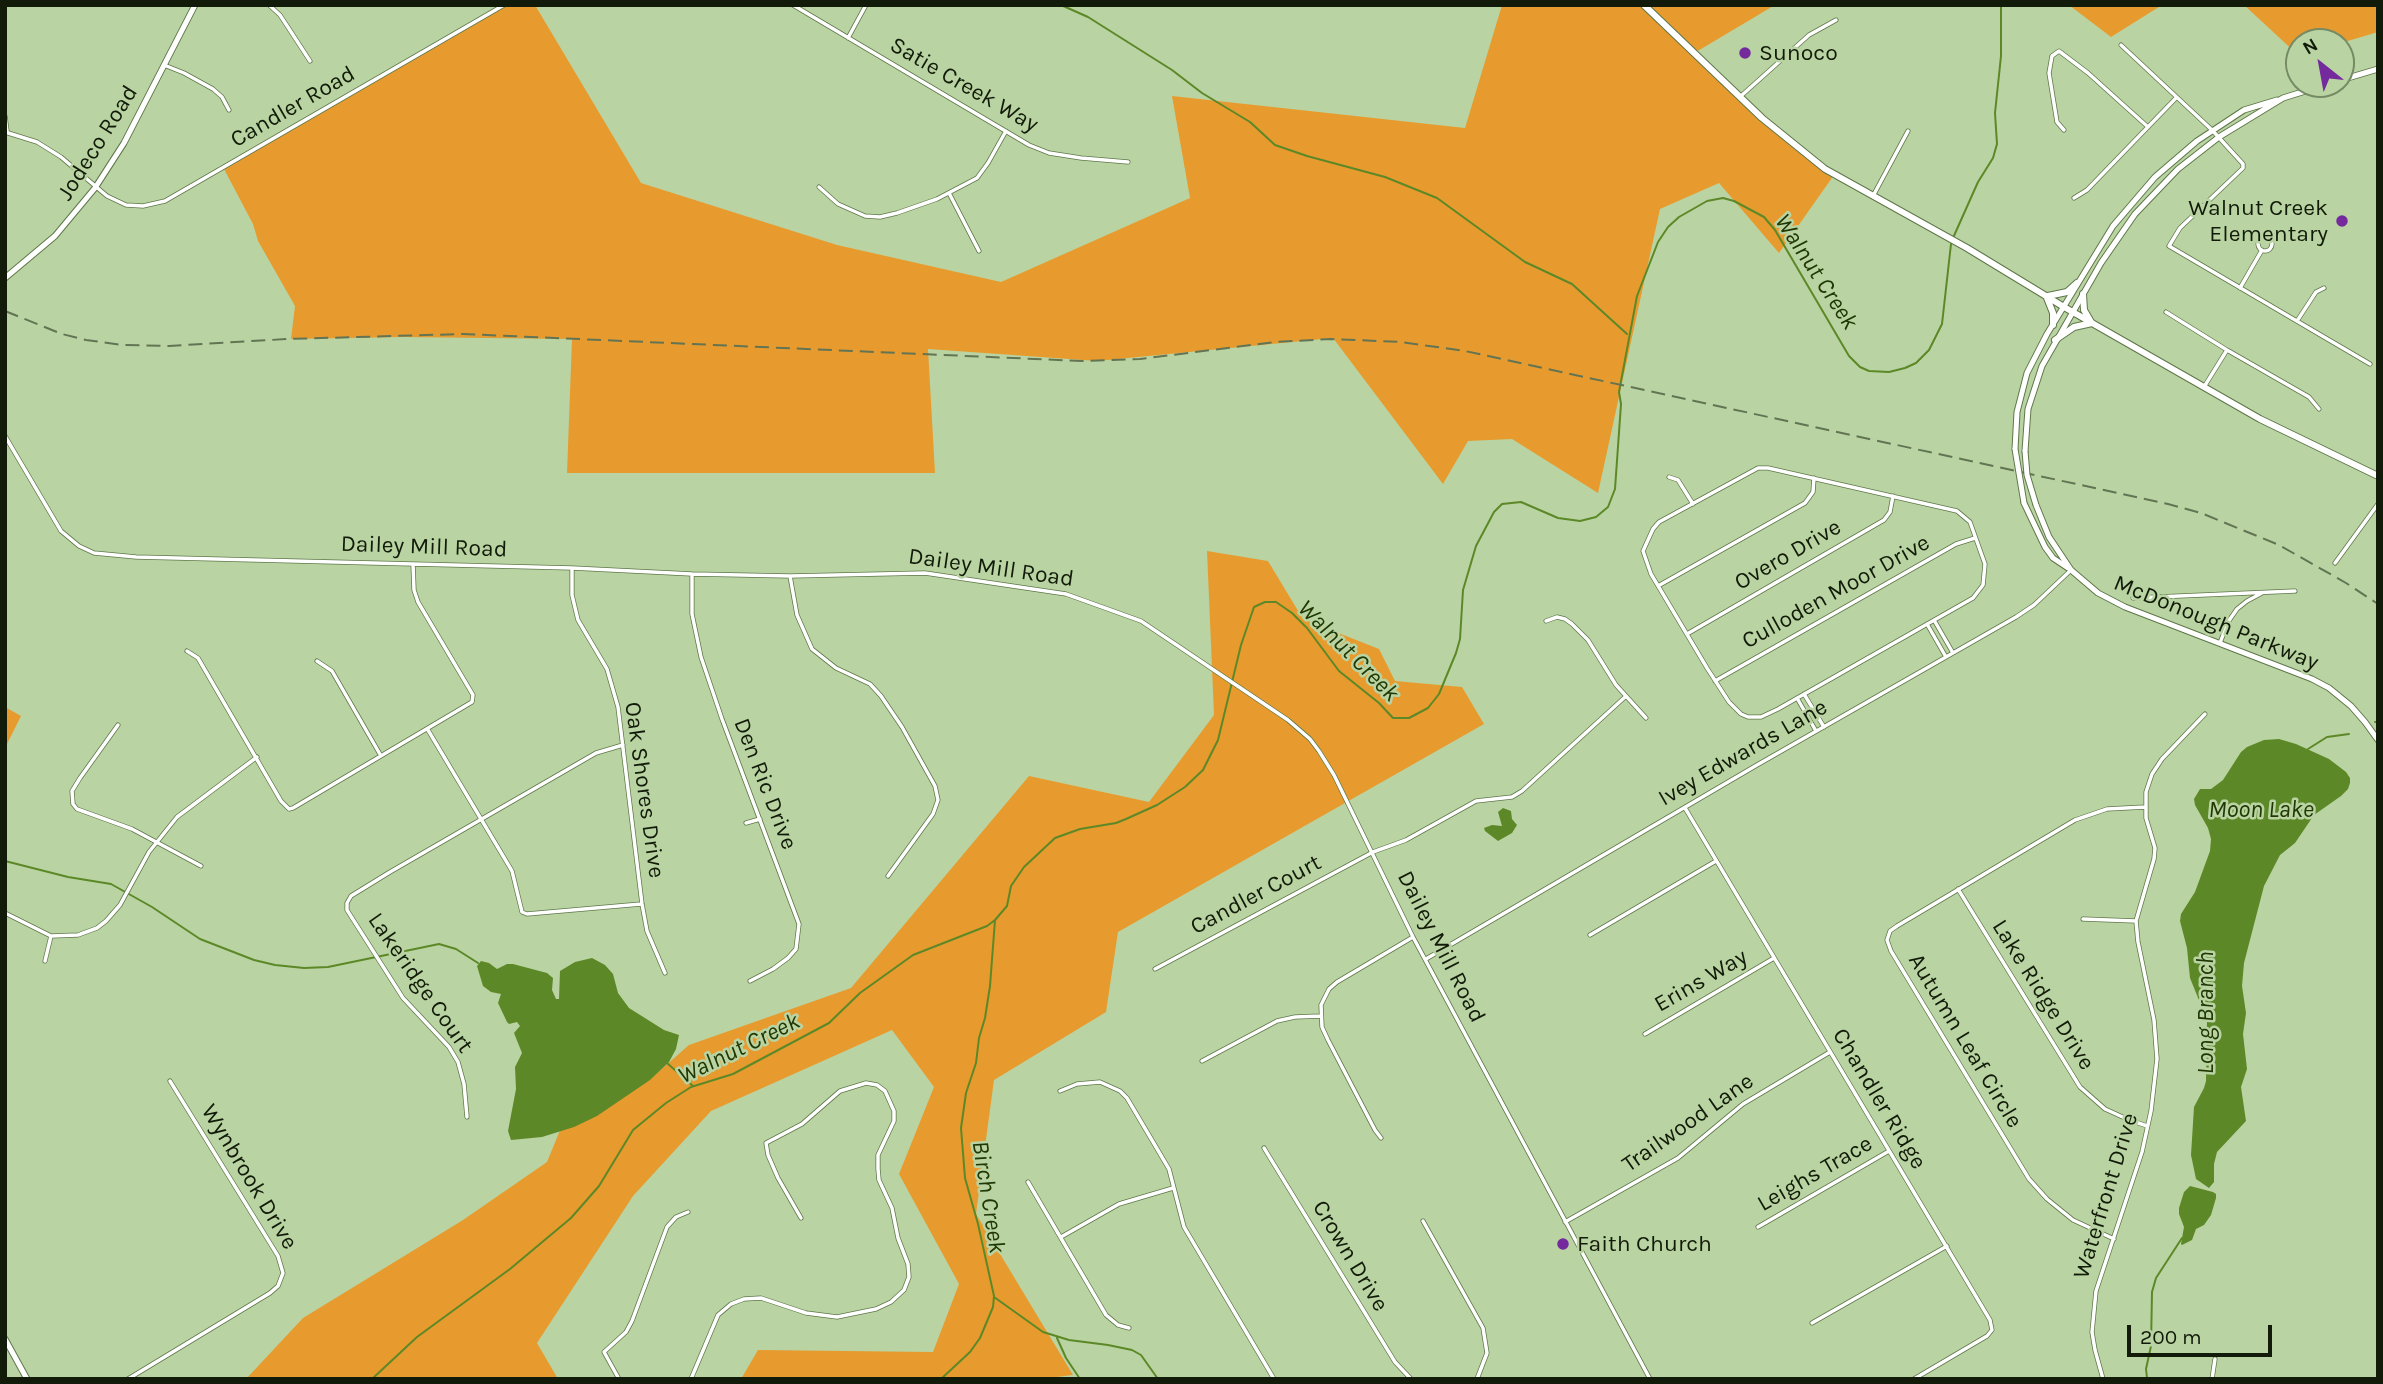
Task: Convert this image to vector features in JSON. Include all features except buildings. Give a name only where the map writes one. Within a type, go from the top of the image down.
[{"type":"main road","points":[[1644,5],[1805,154],[1825,169],[2260,419],[2378,476]]},
{"type":"main road","points":[[2046,297],[2067,292],[2077,283]]},
{"type":"main road","points":[[2083,294],[2084,310],[2092,323]]},
{"type":"main road","points":[[2046,297],[2053,313],[2053,325]]},
{"type":"main road","points":[[2056,340],[2074,327],[2092,323]]},
{"type":"street","name":"Jodeco Road","points":[[5,278],[61,230],[95,188],[124,143],[195,5]]},
{"type":"street","points":[[269,5],[280,15],[310,61]]},
{"type":"street","name":"Candler Road","points":[[6,131],[37,142],[61,157],[95,188],[126,205],[143,206],[165,201],[504,5]]},
{"type":"street","name":"Satie Creek Way","points":[[793,5],[1006,131],[1049,153],[1128,162]]},
{"type":"street","points":[[848,38],[866,5]]},
{"type":"street","points":[[1741,96],[1809,35],[1836,20]]},
{"type":"street","points":[[2121,45],[2212,130],[2243,164],[2243,168],[2180,229],[2169,246],[2370,364]]},
{"type":"street","points":[[2064,130],[2057,122],[2049,73],[2052,56],[2056,51],[2064,52],[2148,127]]},
{"type":"street","points":[[164,65],[213,89],[222,97],[229,110]]},
{"type":"street","points":[[2355,76],[2378,69]]},
{"type":"street","points":[[2074,198],[2087,190],[2176,98]]},
{"type":"street","points":[[2071,570],[2053,558],[2045,547],[2024,503],[2019,481],[2015,449],[2017,412],[2022,388],[2037,352],[2108,233],[2137,196],[2168,165],[2212,130],[2244,110],[2283,98]]},
{"type":"street","name":"McDonough Parkway","points":[[2283,98],[2219,137],[2183,165],[2135,214],[2105,256],[2036,379],[2026,420],[2027,475],[2049,537],[2071,570],[2098,593],[2303,674],[2329,688],[2359,714],[2378,740]]},
{"type":"street","points":[[5,116],[6,131]]},
{"type":"street","points":[[819,187],[838,204],[865,216],[880,217],[937,200],[976,178],[1006,131]]},
{"type":"street","points":[[1873,195],[1908,131]]},
{"type":"street","points":[[949,193],[979,250]]},
{"type":"street","points":[[2240,288],[2262,250]]},
{"type":"street","points":[[2297,321],[2316,292],[2324,288]]},
{"type":"street","points":[[2166,312],[2309,397],[2319,409]]},
{"type":"street","points":[[2204,387],[2227,350]]},
{"type":"street","name":"Dailey Mill Road","points":[[6,439],[61,531],[79,546],[94,553],[136,557],[572,568],[692,574],[790,576],[925,573],[1066,594],[1141,621],[1288,720],[1310,739],[1335,775],[1413,937],[1650,1379]]},
{"type":"street","points":[[1758,468],[1957,511],[1968,519],[1985,564],[1983,585],[1973,598],[1797,698],[1761,717],[1748,717],[1729,702],[1715,681],[1644,558],[1643,551],[1659,522],[1693,504],[1758,468]]},
{"type":"street","points":[[1669,477],[1678,480],[1693,504]]},
{"type":"street","points":[[1658,586],[1805,503],[1813,492],[1814,478]]},
{"type":"street","name":"Overo Drive","points":[[1686,634],[1884,520],[1890,512],[1893,496]]},
{"type":"street","points":[[2336,564],[2378,504]]},
{"type":"street","name":"Culloden Moor Drive","points":[[1715,681],[1956,544],[1975,538]]},
{"type":"street","points":[[187,651],[198,658],[281,801],[289,809],[469,706],[474,699],[418,602],[412,564]]},
{"type":"street","name":"Oak Shores Drive","points":[[572,568],[572,595],[578,620],[607,669],[618,707],[642,904],[651,940],[665,973]]},
{"type":"street","name":"Ivey Edwards Lane","points":[[1426,959],[2034,605],[2071,570]]},
{"type":"street","name":"Den Ric Drive","points":[[692,574],[692,614],[701,657],[796,913],[799,936],[796,949],[773,970],[750,981]]},
{"type":"street","points":[[790,576],[797,615],[812,649],[836,668],[870,684],[881,696],[902,726],[935,786],[938,800],[933,814],[888,876]]},
{"type":"street","points":[[2133,598],[2295,591]]},
{"type":"street","points":[[2220,643],[2228,622],[2237,609],[2263,593]]},
{"type":"street","points":[[1546,621],[1557,617],[1572,624],[1588,640],[1608,674],[1626,697],[1646,718]]},
{"type":"street","points":[[1934,620],[1953,653]]},
{"type":"street","points":[[1927,624],[1945,657]]},
{"type":"street","points":[[317,661],[332,671],[381,756]]},
{"type":"street","points":[[1804,694],[1824,727]]},
{"type":"street","name":"Candler Court","points":[[1155,969],[1373,852],[1406,840],[1476,801],[1512,797],[1522,792],[1626,697]]},
{"type":"street","points":[[1797,698],[1816,731]]},
{"type":"street","name":"Waterfront Drive","points":[[2103,1379],[2095,1350],[2093,1311],[2096,1291],[2135,1177],[2155,1084],[2154,1020],[2136,921],[2155,848],[2146,818],[2146,792],[2152,774],[2162,759],[2205,715]]},
{"type":"street","points":[[1745,723],[1748,717]]},
{"type":"street","points":[[118,725],[72,791],[72,804],[76,808],[125,826],[201,866]]},
{"type":"street","points":[[428,730],[512,871],[522,912],[527,914],[642,904]]},
{"type":"street","points":[[482,820],[596,753],[622,745]]},
{"type":"street","points":[[5,913],[51,936],[78,935],[97,928],[120,905],[139,867],[155,843],[192,804],[257,757]]},
{"type":"street","name":"Autumn Leaf Circle","points":[[2114,1239],[2073,1220],[2047,1199],[2029,1179],[1889,948],[1888,936],[1893,928],[2075,820],[2107,809],[2145,807]]},
{"type":"street","name":"Chandler Ridge","points":[[1685,808],[1990,1320],[1992,1330],[1987,1336],[1914,1379]]},
{"type":"street","points":[[746,822],[760,819]]},
{"type":"street","name":"Lakeridge Court","points":[[467,1118],[464,1084],[458,1062],[449,1047],[403,998],[347,910],[347,903],[351,896],[482,820]]},
{"type":"street","points":[[1590,935],[1716,861]]},
{"type":"street","name":"Lake Ridge Drive","points":[[1958,889],[2080,1087],[2105,1109],[2147,1126]]},
{"type":"street","points":[[2084,919],[2136,921]]},
{"type":"street","points":[[45,961],[51,936]]},
{"type":"street","points":[[1381,1138],[1328,1040],[1320,1016],[1323,998],[1337,982],[1413,937]]},
{"type":"street","name":"Erins Way","points":[[1645,1034],[1774,958]]},
{"type":"street","points":[[1202,1061],[1278,1021],[1320,1016]]},
{"type":"street","name":"Trailwood Lane","points":[[1565,1222],[1678,1157],[1743,1104],[1830,1052]]},
{"type":"street","name":"Wynbrook Drive","points":[[128,1379],[270,1293],[278,1286],[284,1273],[278,1256],[170,1081]]},
{"type":"street","points":[[1060,1091],[1090,1082],[1110,1085],[1127,1098],[1169,1169],[1184,1227],[1274,1379]]},
{"type":"street","points":[[691,1379],[718,1315],[732,1304],[744,1299],[761,1298],[813,1314],[837,1317],[876,1309],[891,1302],[904,1290],[909,1277],[908,1264],[898,1238],[892,1208],[879,1181],[878,1169],[878,1155],[894,1121],[894,1111],[885,1091],[877,1085],[866,1083],[840,1091],[802,1124],[766,1143],[778,1178],[801,1218]]},
{"type":"street","name":"Crown Drive","points":[[1264,1148],[1395,1362],[1410,1379]]},
{"type":"street","name":"Leighs Trace","points":[[1758,1227],[1889,1151]]},
{"type":"street","points":[[1028,1182],[1106,1315],[1118,1325],[1129,1328]]},
{"type":"street","points":[[1061,1237],[1119,1203],[1173,1188]]},
{"type":"street","points":[[619,1379],[604,1352],[626,1332],[632,1321],[667,1227],[676,1217],[688,1212]]},
{"type":"street","points":[[1423,1222],[1483,1328],[1487,1353],[1477,1379]]},
{"type":"street","points":[[1812,1323],[1947,1246]]},
{"type":"street","points":[[5,1339],[27,1379]]},
{"type":"street","points":[[2212,1379],[2215,1359]]},
{"type":"shaded area","points":[[500,5],[535,5],[641,183],[837,245],[1001,282],[1190,198],[1172,96],[1465,128],[1502,5],[1775,5],[1696,52],[1810,161],[1834,175],[1779,253],[1719,183],[1660,209],[1598,493],[1512,439],[1468,441],[1443,484],[1333,338],[1097,361],[928,349],[935,473],[567,473],[572,339],[291,339],[295,306],[258,241],[253,224],[224,169]]},
{"type":"shaded area","points":[[2069,5],[2162,5],[2111,37]]},
{"type":"shaded area","points":[[2244,5],[2378,5],[2378,32],[2355,39],[2355,28],[2285,28],[2285,43]]},
{"type":"shaded area","points":[[1207,551],[1268,561],[1303,619],[1379,649],[1395,681],[1462,687],[1484,724],[1118,932],[1106,1012],[994,1080],[976,1214],[1073,1375],[1040,1379],[741,1379],[758,1350],[933,1352],[959,1284],[899,1174],[934,1087],[892,1030],[711,1111],[633,1196],[537,1343],[558,1379],[246,1379],[303,1318],[463,1220],[547,1162],[563,1123],[648,1081],[689,1045],[851,988],[1029,776],[1149,802],[1214,715]]},
{"type":"shaded area","points":[[5,707],[21,716],[5,748]]},
{"type":"water","name":"Moon Lake","points":[[2279,739],[2329,759],[2346,772],[2350,783],[2341,796],[2314,815],[2295,843],[2280,855],[2264,886],[2244,963],[2242,986],[2246,1013],[2243,1034],[2247,1069],[2241,1087],[2246,1121],[2217,1152],[2214,1182],[2209,1188],[2196,1179],[2191,1155],[2194,1107],[2206,1081],[2207,1020],[2190,978],[2187,948],[2180,921],[2181,914],[2195,892],[2210,851],[2208,828],[2194,799],[2200,789],[2211,789],[2223,780],[2247,747],[2264,740]]},
{"type":"water","points":[[1503,808],[1511,811],[1512,819],[1517,825],[1512,833],[1498,841],[1484,828],[1502,826],[1498,812]]},
{"type":"water","points":[[592,958],[605,965],[613,974],[618,993],[629,1008],[664,1030],[679,1035],[676,1049],[669,1062],[650,1080],[597,1116],[542,1137],[511,1140],[508,1131],[516,1089],[515,1067],[522,1053],[514,1033],[520,1026],[517,1022],[507,1022],[498,1003],[501,994],[491,992],[483,986],[477,966],[481,961],[497,969],[513,964],[547,973],[553,978],[552,990],[556,999],[559,999],[560,971],[575,962]]},
{"type":"water","points":[[2190,1186],[2213,1192],[2216,1198],[2211,1215],[2204,1225],[2196,1229],[2192,1240],[2182,1245],[2184,1227],[2179,1208],[2184,1192]]},
{"type":"waterway","points":[[1061,5],[1088,17],[1172,70],[1202,93],[1250,122],[1275,145],[1385,177],[1437,198],[1525,262],[1572,284],[1627,334]]},
{"type":"waterway","name":"Walnut Creek","points":[[1953,238],[1978,182],[1993,158],[1997,144],[1995,113],[2001,56],[2001,5]]},
{"type":"waterway","name":"Walnut Creek","points":[[372,1379],[417,1337],[510,1269],[571,1218],[599,1186],[633,1130],[666,1103],[691,1087],[733,1074],[829,1023],[860,993],[913,955],[987,926],[1007,906],[1011,886],[1024,867],[1055,838],[1080,829],[1116,823],[1157,805],[1185,787],[1203,770],[1218,740],[1241,645],[1254,607],[1265,602],[1276,602],[1292,613],[1307,628],[1339,671],[1379,703],[1393,718],[1409,718],[1428,708],[1439,694],[1456,653],[1460,639],[1463,590],[1476,546],[1494,512],[1502,504],[1521,502],[1558,518],[1580,521],[1596,517],[1608,507],[1615,489],[1621,404],[1619,392],[1637,296],[1658,242],[1679,217],[1707,201],[1723,198],[1764,217],[1775,230],[1849,356],[1860,367],[1869,371],[1889,372],[1905,368],[1916,363],[1929,350],[1942,324],[1951,244]]},
{"type":"waterway","name":"Long Branch","points":[[2308,749],[2327,737],[2349,734]]},
{"type":"waterway","points":[[5,861],[68,877],[111,884],[200,939],[254,960],[275,965],[328,967],[439,944],[456,949],[478,963]]},
{"type":"waterway","name":"Birch Creek","points":[[941,1379],[970,1352],[980,1338],[993,1307],[994,1296],[965,1178],[961,1128],[966,1093],[976,1063],[985,1018],[995,920]]},
{"type":"waterway","points":[[667,1063],[693,1086]]},
{"type":"waterway","name":"Long Branch","points":[[2147,1378],[2146,1369],[2151,1346],[2152,1292],[2156,1278],[2182,1238]]},
{"type":"waterway","points":[[994,1297],[1043,1332],[1069,1340],[1132,1350],[1141,1355],[1158,1379]]},
{"type":"waterway","points":[[1057,1338],[1080,1379]]},
{"type":"railway","points":[[5,311],[62,334],[123,345],[169,346],[287,339],[463,334],[1082,361],[1140,359],[1275,342],[1331,339],[1401,342],[1465,351],[2168,504],[2201,513],[2279,545],[2378,604]]},
{"type":"place","name":"Sunoco","points":[[1745,53]]},
{"type":"place","name":"Walnut Creek Elementary","points":[[2342,221]]},
{"type":"place","name":"Faith Church","points":[[1563,1244]]}]
